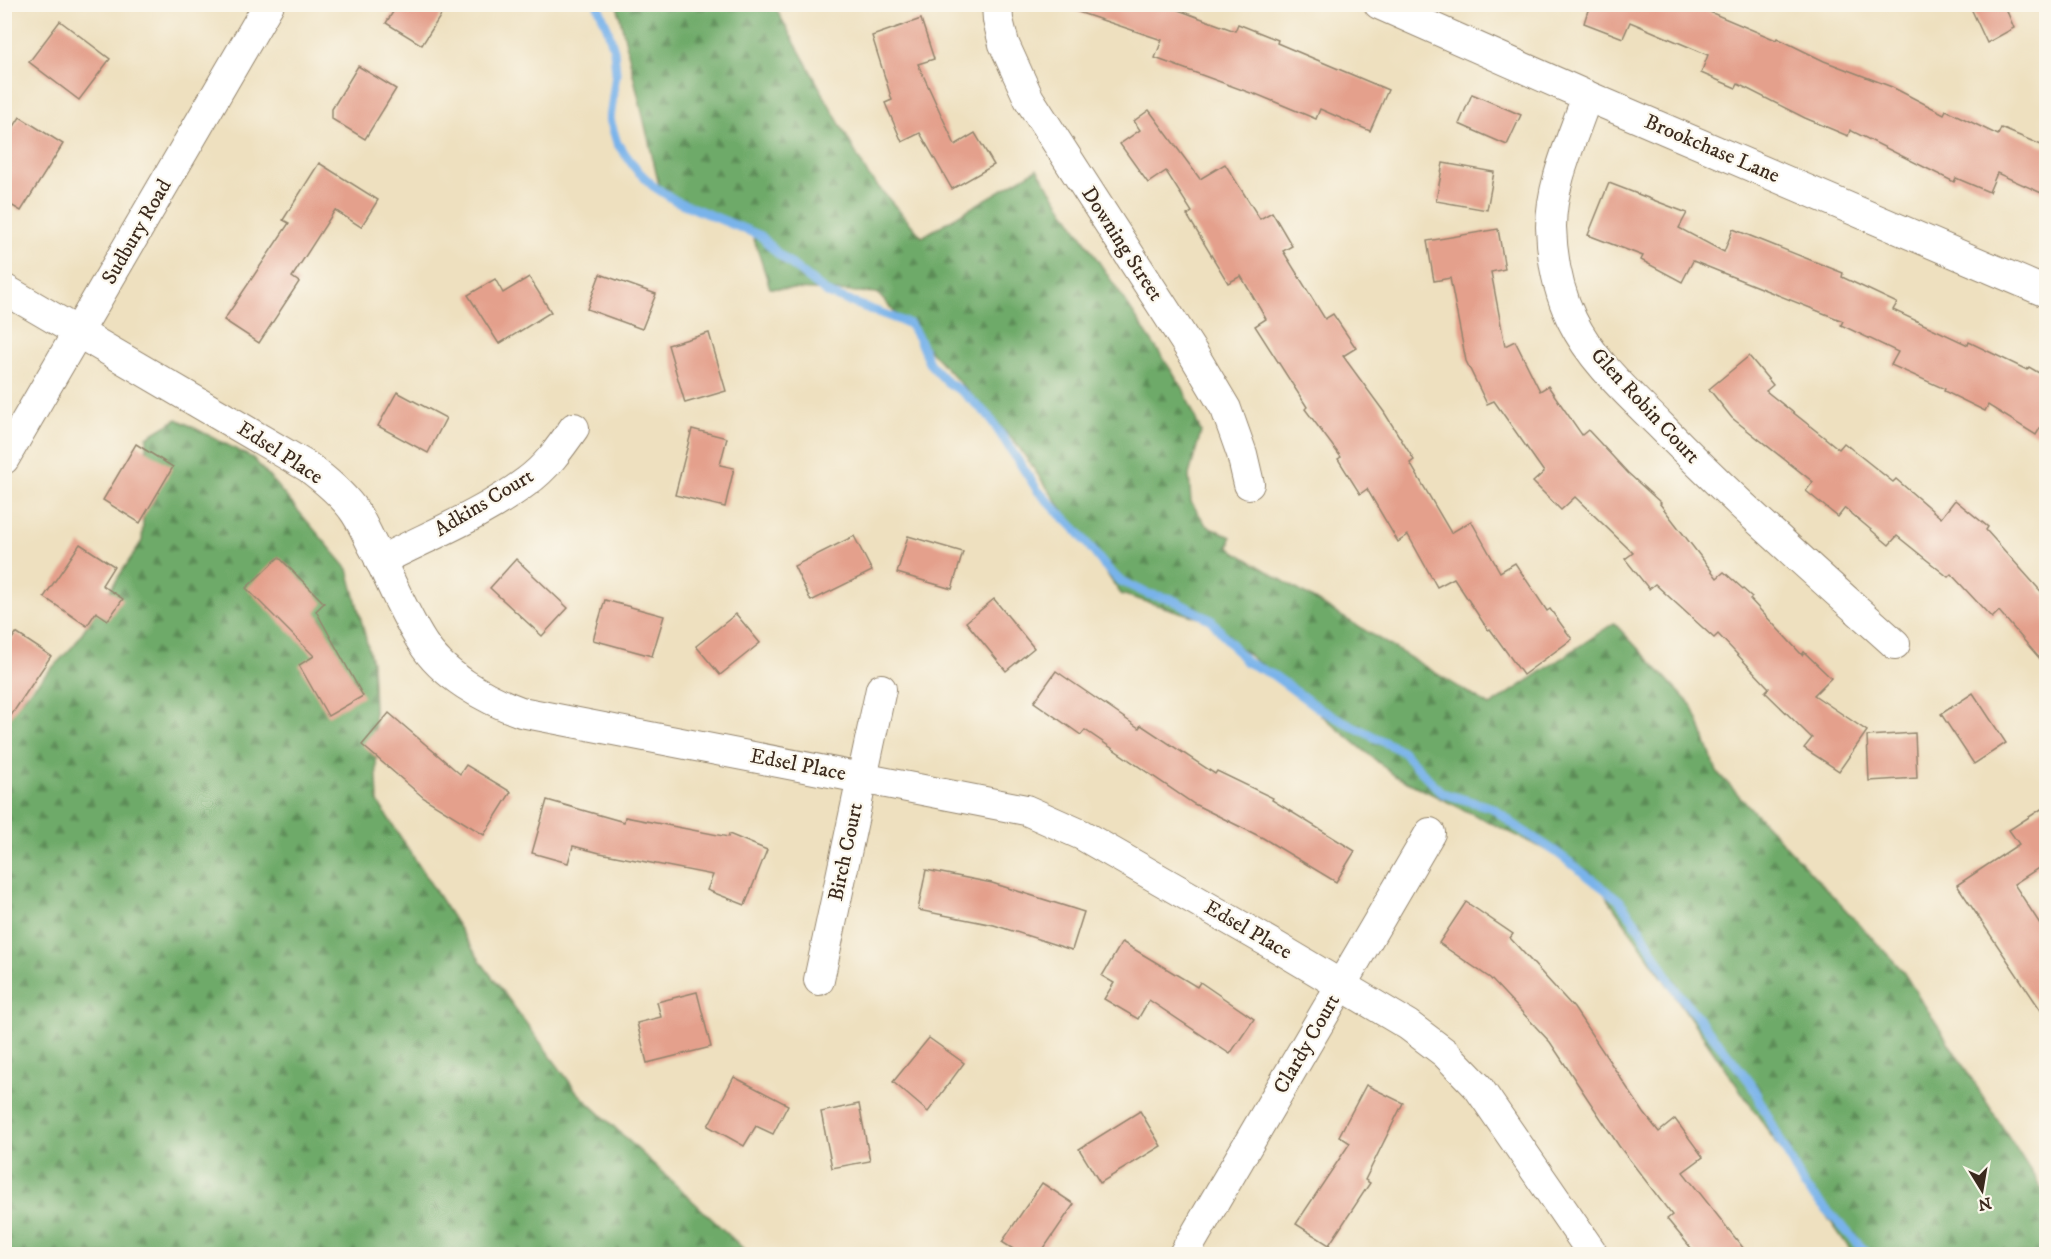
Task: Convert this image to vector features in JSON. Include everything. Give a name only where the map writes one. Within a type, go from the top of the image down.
[{"type":"street","name":"Sudbury Road","points":[[4,459],[269,4]]},
{"type":"street","name":"Downing Street","points":[[997,4],[1004,44],[1029,99],[1194,355],[1226,409],[1250,484]]},
{"type":"street","name":"Brookchase Lane","points":[[1379,4],[1587,96],[2046,292]]},
{"type":"street","name":"Glen Robin Court","points":[[1587,96],[1557,184],[1551,226],[1554,262],[1560,291],[1572,320],[1589,350],[1677,442],[1737,502],[1895,644]]},
{"type":"street","name":"Edsel Place","points":[[4,289],[308,467],[325,480],[352,508],[400,604],[423,644],[451,674],[484,697],[521,712],[1026,810],[1082,835],[1341,985],[1407,1025],[1445,1053],[1478,1087],[1593,1254]]},
{"type":"street","name":"Adkins Court","points":[[380,561],[482,509],[526,482],[549,461],[574,428]]},
{"type":"street","name":"Birch Court","points":[[819,980],[881,689]]},
{"type":"street","name":"Clardy Court","points":[[1184,1254],[1430,833]]},
{"type":"green space","points":[[617,5],[774,5],[868,175],[922,237],[1037,169],[1183,388],[1201,432],[1189,475],[1191,502],[1206,525],[1231,537],[1229,548],[1490,706],[1614,623],[1693,707],[1717,772],[1902,970],[2046,1195],[2046,1254],[1853,1254],[1589,871],[1395,776],[1206,620],[1121,594],[1018,446],[877,293],[770,288],[751,230],[661,194]]},
{"type":"green space","points":[[177,419],[253,458],[348,569],[372,662],[378,802],[481,962],[577,1092],[749,1254],[5,1254],[4,718],[74,645],[142,541],[147,437]]},
{"type":"building","points":[[398,4],[448,4],[422,45],[386,23]]},
{"type":"building","points":[[1070,4],[1162,4],[1235,31],[1238,24],[1388,90],[1370,131],[1320,109],[1316,119],[1256,94],[1155,58],[1162,40],[1069,9]]},
{"type":"building","points":[[1590,4],[1691,4],[1776,40],[1777,38],[1824,61],[1892,87],[1944,114],[1946,110],[1998,135],[2001,128],[2046,147],[2046,195],[1997,173],[1989,192],[1956,178],[1954,182],[1850,130],[1848,136],[1805,118],[1738,84],[1736,88],[1701,73],[1708,55],[1630,22],[1623,38],[1584,23]]},
{"type":"building","points":[[1969,4],[2004,4],[2014,28],[1987,43]]},
{"type":"building","points":[[921,19],[934,59],[918,64],[955,145],[975,133],[994,165],[952,189],[920,133],[902,142],[885,103],[892,100],[872,36]]},
{"type":"building","points":[[60,21],[110,59],[79,100],[29,62]]},
{"type":"building","points":[[358,66],[396,89],[365,139],[332,119],[332,109]]},
{"type":"building","points":[[1472,94],[1521,115],[1507,145],[1459,124]]},
{"type":"building","points":[[1149,110],[1200,179],[1225,164],[1260,219],[1272,212],[1292,246],[1283,251],[1325,319],[1333,314],[1356,348],[1343,356],[1384,412],[1414,460],[1410,463],[1451,533],[1471,521],[1500,572],[1515,563],[1547,611],[1550,609],[1572,639],[1523,675],[1490,629],[1488,630],[1454,578],[1437,587],[1408,535],[1398,542],[1367,489],[1360,494],[1338,459],[1341,457],[1305,409],[1307,407],[1255,326],[1266,319],[1241,276],[1228,283],[1187,215],[1192,212],[1166,171],[1148,183],[1120,144],[1140,130],[1134,121]]},
{"type":"building","points":[[20,117],[63,144],[21,211],[4,201],[4,142]]},
{"type":"building","points":[[319,163],[378,200],[361,227],[335,210],[292,277],[299,282],[259,343],[224,320],[289,223],[283,220]]},
{"type":"building","points":[[1443,163],[1494,172],[1487,210],[1436,201]]},
{"type":"building","points":[[1609,183],[1687,213],[1679,228],[1724,252],[1733,229],[1843,273],[1842,277],[1897,303],[1893,310],[1968,345],[1969,342],[2027,370],[2029,367],[2046,377],[2046,418],[2036,435],[1988,405],[1985,411],[1944,391],[1945,389],[1891,365],[1898,352],[1841,325],[1843,321],[1693,261],[1682,282],[1641,260],[1643,256],[1588,235]]},
{"type":"building","points":[[1498,229],[1505,269],[1491,272],[1505,346],[1515,341],[1540,391],[1548,386],[1582,435],[1588,430],[1628,473],[1661,503],[1717,578],[1724,572],[1752,597],[1750,599],[1802,655],[1804,652],[1831,678],[1814,695],[1867,731],[1839,771],[1804,748],[1812,738],[1765,692],[1769,688],[1718,634],[1714,638],[1655,584],[1649,589],[1625,559],[1633,553],[1575,497],[1561,510],[1533,482],[1544,472],[1494,401],[1487,404],[1466,361],[1450,278],[1434,281],[1427,241]]},
{"type":"building","points":[[600,274],[656,294],[642,329],[587,309]]},
{"type":"building","points":[[529,277],[551,312],[499,344],[468,295],[495,279],[503,293]]},
{"type":"building","points":[[709,333],[726,391],[685,403],[668,345]]},
{"type":"building","points":[[1749,356],[1773,385],[1766,391],[1839,449],[1844,443],[1893,482],[1896,479],[1941,518],[1955,500],[1988,527],[1986,530],[2046,597],[2046,666],[1999,611],[1992,618],[1951,574],[1948,577],[1897,536],[1889,545],[1845,508],[1838,517],[1806,491],[1813,482],[1732,418],[1709,389]]},
{"type":"building","points":[[397,392],[446,418],[428,453],[378,426]]},
{"type":"building","points":[[692,429],[727,438],[720,465],[734,468],[725,507],[675,495]]},
{"type":"building","points":[[136,444],[173,467],[140,523],[103,500]]},
{"type":"building","points":[[854,536],[872,571],[811,601],[794,566]]},
{"type":"building","points":[[908,536],[963,552],[952,589],[897,573]]},
{"type":"building","points":[[80,544],[114,566],[102,585],[123,599],[108,620],[96,612],[87,626],[44,597]]},
{"type":"building","points":[[279,557],[324,603],[316,611],[363,696],[328,716],[299,665],[314,656],[246,588]]},
{"type":"building","points":[[516,559],[568,608],[542,636],[490,588]]},
{"type":"building","points":[[994,599],[1034,648],[1006,671],[966,622]]},
{"type":"building","points":[[605,600],[664,616],[652,656],[593,640]]},
{"type":"building","points":[[736,614],[760,643],[720,675],[696,646]]},
{"type":"building","points":[[16,633],[51,656],[4,726],[4,651]]},
{"type":"building","points":[[1056,671],[1139,728],[1141,725],[1215,774],[1217,771],[1273,798],[1272,800],[1355,851],[1336,882],[1263,838],[1194,804],[1085,730],[1081,735],[1034,702]]},
{"type":"building","points":[[1973,693],[2006,743],[1974,764],[1941,714]]},
{"type":"building","points":[[389,713],[460,774],[466,765],[511,792],[484,835],[424,798],[362,745]]},
{"type":"building","points":[[1915,733],[1917,778],[1869,781],[1867,736]]},
{"type":"building","points":[[547,800],[624,822],[625,817],[728,837],[729,834],[767,850],[745,905],[707,890],[713,875],[573,846],[568,863],[532,853]]},
{"type":"building","points":[[2046,806],[2046,863],[2014,884],[2046,933],[2046,1018],[1957,885],[2019,844],[2009,830]]},
{"type":"building","points":[[926,870],[992,883],[1084,912],[1072,950],[994,925],[918,910]]},
{"type":"building","points":[[1466,902],[1513,934],[1510,938],[1574,1008],[1659,1132],[1675,1119],[1703,1157],[1683,1172],[1748,1254],[1696,1254],[1667,1219],[1672,1215],[1619,1146],[1550,1042],[1490,978],[1439,943]]},
{"type":"building","points":[[1122,942],[1197,987],[1200,982],[1254,1019],[1230,1054],[1149,1000],[1138,1019],[1104,999],[1114,983],[1102,976]]},
{"type":"building","points":[[697,992],[711,1047],[647,1063],[637,1023],[661,1017],[657,1002]]},
{"type":"building","points":[[929,1038],[964,1063],[928,1112],[893,1082]]},
{"type":"building","points":[[734,1077],[788,1105],[773,1134],[756,1126],[744,1146],[708,1126]]},
{"type":"building","points":[[1366,1085],[1403,1103],[1365,1180],[1370,1183],[1329,1245],[1296,1224],[1350,1143],[1339,1136]]},
{"type":"building","points":[[859,1104],[870,1161],[832,1168],[821,1112]]},
{"type":"building","points":[[1140,1111],[1161,1146],[1100,1183],[1079,1149]]},
{"type":"building","points":[[1042,1183],[1074,1204],[1040,1254],[1021,1254],[1002,1242]]},
{"type":"waterway","points":[[597,4],[614,50],[616,73],[610,119],[617,143],[636,169],[653,186],[676,201],[761,236],[776,252],[827,293],[910,324],[929,363],[947,382],[988,415],[1038,491],[1078,532],[1119,580],[1148,594],[1171,599],[1211,620],[1246,662],[1273,675],[1321,710],[1402,751],[1442,793],[1493,808],[1619,900],[1640,929],[1674,988],[1750,1082],[1804,1186],[1868,1254]]}]
